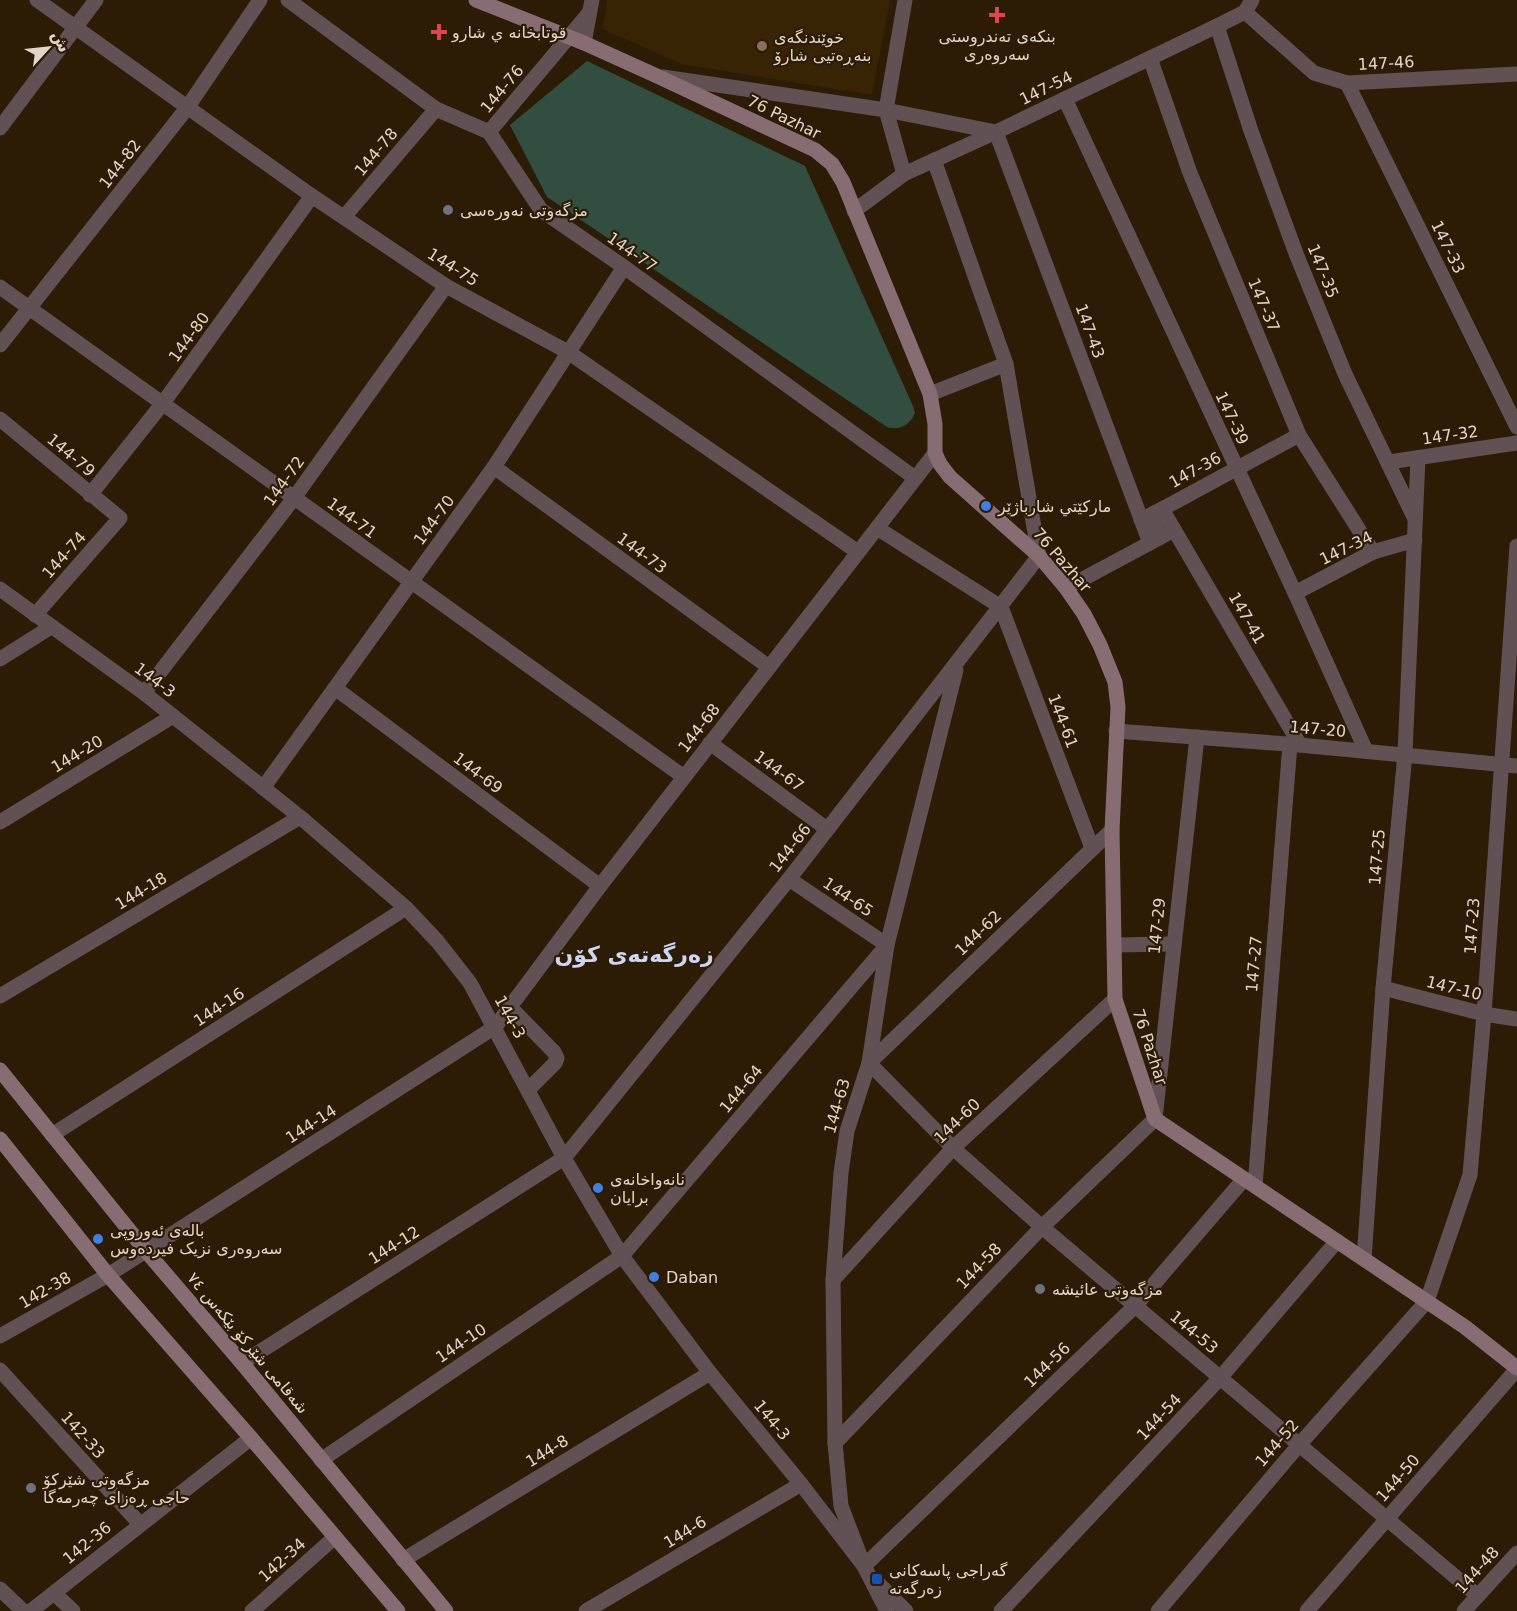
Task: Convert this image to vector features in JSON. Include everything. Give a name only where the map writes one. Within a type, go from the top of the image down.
[{"type":"street","name":"144-75","points":[[37,0],[312,196],[446,286],[568,352],[858,552]]},
{"type":"street","points":[[0,128],[96,0]]},
{"type":"street","name":"144-82","points":[[0,345],[187,108],[261,0]]},
{"type":"street","points":[[288,0],[436,109],[489,132]]},
{"type":"street","name":"76 Pazhar","points":[[476,0],[657,76],[814,150],[837,171],[930,394],[934,424],[934,453],[950,477],[1039,556],[1066,588],[1095,635],[1115,682],[1118,708],[1112,830],[1116,999],[1155,1119]]},
{"type":"street","points":[[904,174],[886,110],[905,0]]},
{"type":"street","name":"147-54","points":[[854,211],[904,174],[1217,26],[1249,6]]},
{"type":"street","name":"147-46","points":[[1249,6],[1314,73],[1347,83],[1517,74]]},
{"type":"street","points":[[584,44],[591,7]]},
{"type":"street","name":"144-76","points":[[489,132],[569,38],[591,7]]},
{"type":"street","name":"147-35","points":[[1217,26],[1251,131],[1297,256],[1345,374],[1416,522]]},
{"type":"street","name":"147-37","points":[[1150,58],[1190,173],[1299,435],[1374,552]]},
{"type":"street","points":[[657,76],[886,110],[996,132]]},
{"type":"street","name":"147-33","points":[[1347,83],[1517,427]]},
{"type":"street","name":"147-39","points":[[1065,99],[1366,752]]},
{"type":"street","name":"144-78","points":[[344,217],[436,109]]},
{"type":"street","name":"144-77","points":[[489,132],[541,210],[624,267],[915,478]]},
{"type":"street","name":"147-43","points":[[996,132],[1150,543]]},
{"type":"street","points":[[934,160],[1006,364],[1039,556]]},
{"type":"street","name":"144-80","points":[[90,495],[163,404],[312,196]]},
{"type":"street","name":"144-70","points":[[263,788],[494,467],[624,267]]},
{"type":"street","name":"144-71","points":[[0,286],[684,777]]},
{"type":"street","name":"144-72","points":[[144,693],[294,498],[446,286]]},
{"type":"street","points":[[930,394],[1006,364]]},
{"type":"street","name":"144-79","points":[[0,419],[120,518]]},
{"type":"street","name":"147-36","points":[[1150,543],[1162,509],[1299,435]]},
{"type":"street","name":"147-32","points":[[1389,462],[1517,443]]},
{"type":"street","name":"144-68","points":[[495,1027],[600,886],[934,453]]},
{"type":"street","name":"147-25","points":[[1364,1259],[1383,988],[1405,754],[1418,458]]},
{"type":"street","name":"144-73","points":[[494,467],[769,667]]},
{"type":"street","points":[[1141,520],[1162,509]]},
{"type":"street","name":"147-41","points":[[1162,509],[1295,744]]},
{"type":"street","name":"144-74","points":[[34,615],[120,518]]},
{"type":"street","points":[[1141,520],[1174,530]]},
{"type":"street","points":[[877,528],[1001,607]]},
{"type":"street","points":[[1066,588],[1174,530]]},
{"type":"street","name":"147-34","points":[[1295,594],[1374,552],[1415,540]]},
{"type":"street","name":"147-23","points":[[1427,1301],[1470,1175],[1509,765],[1517,546]]},
{"type":"street","name":"144-66","points":[[564,1158],[789,879],[1039,556]]},
{"type":"street","name":"144-3","points":[[0,589],[144,693],[300,817],[406,908],[438,942],[470,983],[564,1158],[622,1256],[710,1373],[801,1484],[866,1569],[906,1611]]},
{"type":"street","name":"144-61","points":[[1001,607],[1092,848]]},
{"type":"street","points":[[0,659],[51,627]]},
{"type":"street","name":"144-63","points":[[866,1569],[841,1506],[835,1443],[833,1281],[841,1173],[847,1131],[869,1063],[887,945],[957,663]]},
{"type":"street","name":"144-69","points":[[335,688],[600,886]]},
{"type":"street","name":"144-20","points":[[0,822],[173,716]]},
{"type":"street","name":"147-20","points":[[1116,731],[1295,744],[1509,765]]},
{"type":"street","name":"147-29","points":[[1155,1119],[1197,738]]},
{"type":"street","name":"144-67","points":[[710,743],[827,829]]},
{"type":"street","name":"147-27","points":[[1249,1182],[1295,744]]},
{"type":"street","name":"144-18","points":[[0,996],[300,817]]},
{"type":"street","name":"144-62","points":[[869,1063],[1112,830]]},
{"type":"street","name":"144-65","points":[[789,879],[887,945]]},
{"type":"street","name":"144-16","points":[[52,1135],[406,908]]},
{"type":"street","points":[[1114,945],[1174,944]]},
{"type":"street","name":"144-64","points":[[622,1256],[887,945]]},
{"type":"street","name":"147-10","points":[[1383,988],[1484,1014],[1517,1019]]},
{"type":"street","name":"144-60","points":[[833,1281],[953,1148],[1116,999]]},
{"type":"street","points":[[510,1007],[554,1052],[557,1058],[555,1063],[528,1090]]},
{"type":"street","name":"144-14","points":[[108,1275],[495,1027]]},
{"type":"street","name":"144-53","points":[[869,1063],[953,1148],[1042,1227],[1478,1596]]},
{"type":"street","name":"شەقامی شێرکۆ بێکەس ٧٤","points":[[0,1070],[146,1251],[242,1363],[446,1611]]},
{"type":"street","points":[[1155,1119],[1465,1327],[1517,1369]]},
{"type":"street","name":"144-58","points":[[835,1443],[1042,1227],[1155,1119]]},
{"type":"street","points":[[1,1143],[108,1275],[398,1611]]},
{"type":"street","name":"144-12","points":[[242,1363],[564,1158]]},
{"type":"street","name":"144-56","points":[[866,1569],[1135,1305],[1249,1182]]},
{"type":"street","name":"144-54","points":[[1001,1611],[1220,1378],[1336,1241]]},
{"type":"street","name":"144-10","points":[[321,1460],[622,1256]]},
{"type":"street","name":"142-38","points":[[0,1336],[108,1275]]},
{"type":"street","name":"144-52","points":[[1158,1611],[1299,1445],[1427,1301]]},
{"type":"street","name":"144-50","points":[[1307,1611],[1517,1369]]},
{"type":"street","name":"142-33","points":[[0,1370],[140,1524]]},
{"type":"street","name":"144-8","points":[[403,1560],[710,1373]]},
{"type":"street","name":"142-36","points":[[31,1611],[251,1438]]},
{"type":"street","name":"144-6","points":[[586,1611],[801,1484]]},
{"type":"street","name":"142-34","points":[[252,1611],[335,1537]]},
{"type":"street","name":"144-48","points":[[1464,1611],[1517,1553]]},
{"type":"street","name":"144-3","points":[[866,1569],[888,1611]]},
{"type":"street","points":[[0,1588],[23,1611]]},
{"type":"street","points":[[54,1593],[73,1611]]},
{"type":"shaded area","name":"خوێندنگەی بنەڕەتیی شارۆ","points":[[607,0],[890,0],[872,95],[681,64],[603,29]]},
{"type":"green space","points":[[587,61],[805,166],[913,406],[915,413],[907,424],[896,428],[887,427],[547,197],[510,125]]},
{"type":"place","name":"بنکەی تەندروستی سەروەری","points":[[997,15]]},
{"type":"place","name":"قوتابخانه ي شارو","points":[[439,32]]},
{"type":"place","name":"خوێندنگەی بنەڕەتیی شارۆ","points":[[762,46]]},
{"type":"place","name":"مزگەوتی نەورەسی","points":[[448,210]]},
{"type":"place","name":"مارکێتي شارباژێر","points":[[986,506]]},
{"type":"place","name":"نانەواخانەی برایان","points":[[598,1188]]},
{"type":"place","name":"بالەی ئەوروپی سەروەری نزیک فیردەوس","points":[[98,1239]]},
{"type":"place","name":"Daban","points":[[654,1277]]},
{"type":"place","name":"مزگەوتی عائیشە","points":[[1040,1289]]},
{"type":"place","name":"مزگەوتی شێرکۆ حاجی ڕەزای چەرمەگا","points":[[31,1488]]},
{"type":"place","name":"گەراجی پاسەکانی زەرگەتە","points":[[877,1579]]},
{"type":"district","name":"زەرگەتەی کۆن","points":[[634,954]]}]
